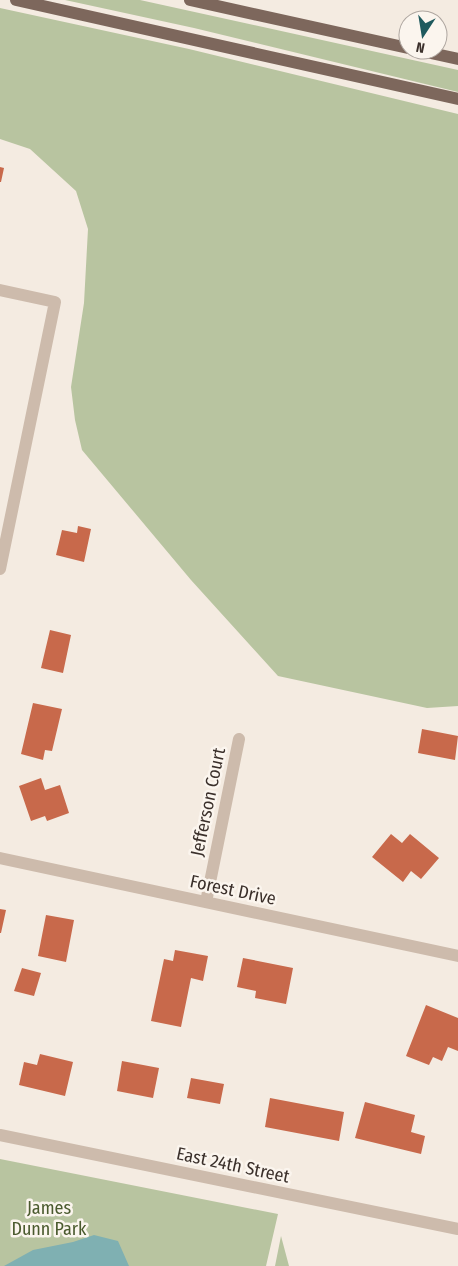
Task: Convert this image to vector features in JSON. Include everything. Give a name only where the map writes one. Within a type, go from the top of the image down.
[{"type":"main road","points":[[16,0],[458,99]]},
{"type":"main road","points":[[190,0],[398,46]]},
{"type":"street","points":[[0,290],[55,302],[0,569]]},
{"type":"street","name":"Jefferson Court","points":[[206,902],[239,739]]},
{"type":"street","name":"Forest Drive","points":[[0,858],[458,956]]},
{"type":"street","name":"East 24th Street","points":[[0,1135],[458,1229]]},
{"type":"green space","points":[[65,0],[140,0],[398,57],[398,60],[413,60],[458,70],[458,92],[194,28]]},
{"type":"green space","points":[[0,8],[189,49],[458,114],[458,706],[427,708],[278,676],[191,580],[82,450],[75,420],[71,387],[84,303],[88,229],[76,191],[30,149],[0,139]]},
{"type":"green space","name":"James Dunn Park","points":[[0,1159],[278,1214],[266,1266],[0,1266]]},
{"type":"green space","points":[[281,1236],[289,1266],[275,1266]]},
{"type":"water","points":[[94,1235],[118,1241],[129,1266],[4,1266],[33,1250],[73,1242]]},
{"type":"building","points":[[0,167],[4,168],[1,182],[0,182]]},
{"type":"building","points":[[78,526],[91,529],[84,562],[56,555],[62,530],[77,533]]},
{"type":"building","points":[[50,630],[71,635],[63,673],[41,668]]},
{"type":"building","points":[[33,703],[62,709],[52,751],[45,750],[43,760],[21,754]]},
{"type":"building","points":[[422,729],[458,736],[455,760],[418,753]]},
{"type":"building","points":[[41,778],[45,790],[60,785],[69,813],[47,821],[45,816],[31,821],[19,786]]},
{"type":"building","points":[[391,834],[402,843],[410,834],[439,858],[421,879],[411,871],[403,882],[372,857]]},
{"type":"building","points":[[0,909],[6,910],[1,933],[0,933]]},
{"type":"building","points":[[46,915],[74,920],[66,962],[38,956]]},
{"type":"building","points":[[175,950],[208,956],[203,981],[191,978],[181,1027],[151,1021],[164,959],[173,961]]},
{"type":"building","points":[[243,958],[293,968],[286,1004],[255,998],[256,991],[237,987]]},
{"type":"building","points":[[22,968],[41,973],[34,996],[14,991]]},
{"type":"building","points":[[426,1005],[458,1018],[458,1051],[448,1047],[442,1061],[433,1057],[429,1065],[406,1056]]},
{"type":"building","points":[[40,1054],[73,1062],[65,1096],[19,1085],[24,1062],[37,1065]]},
{"type":"building","points":[[122,1061],[159,1068],[153,1098],[117,1091]]},
{"type":"building","points":[[191,1078],[224,1084],[220,1104],[187,1098]]},
{"type":"building","points":[[270,1098],[344,1112],[339,1141],[265,1127]]},
{"type":"building","points":[[365,1102],[415,1115],[411,1132],[425,1136],[421,1154],[355,1138]]}]
